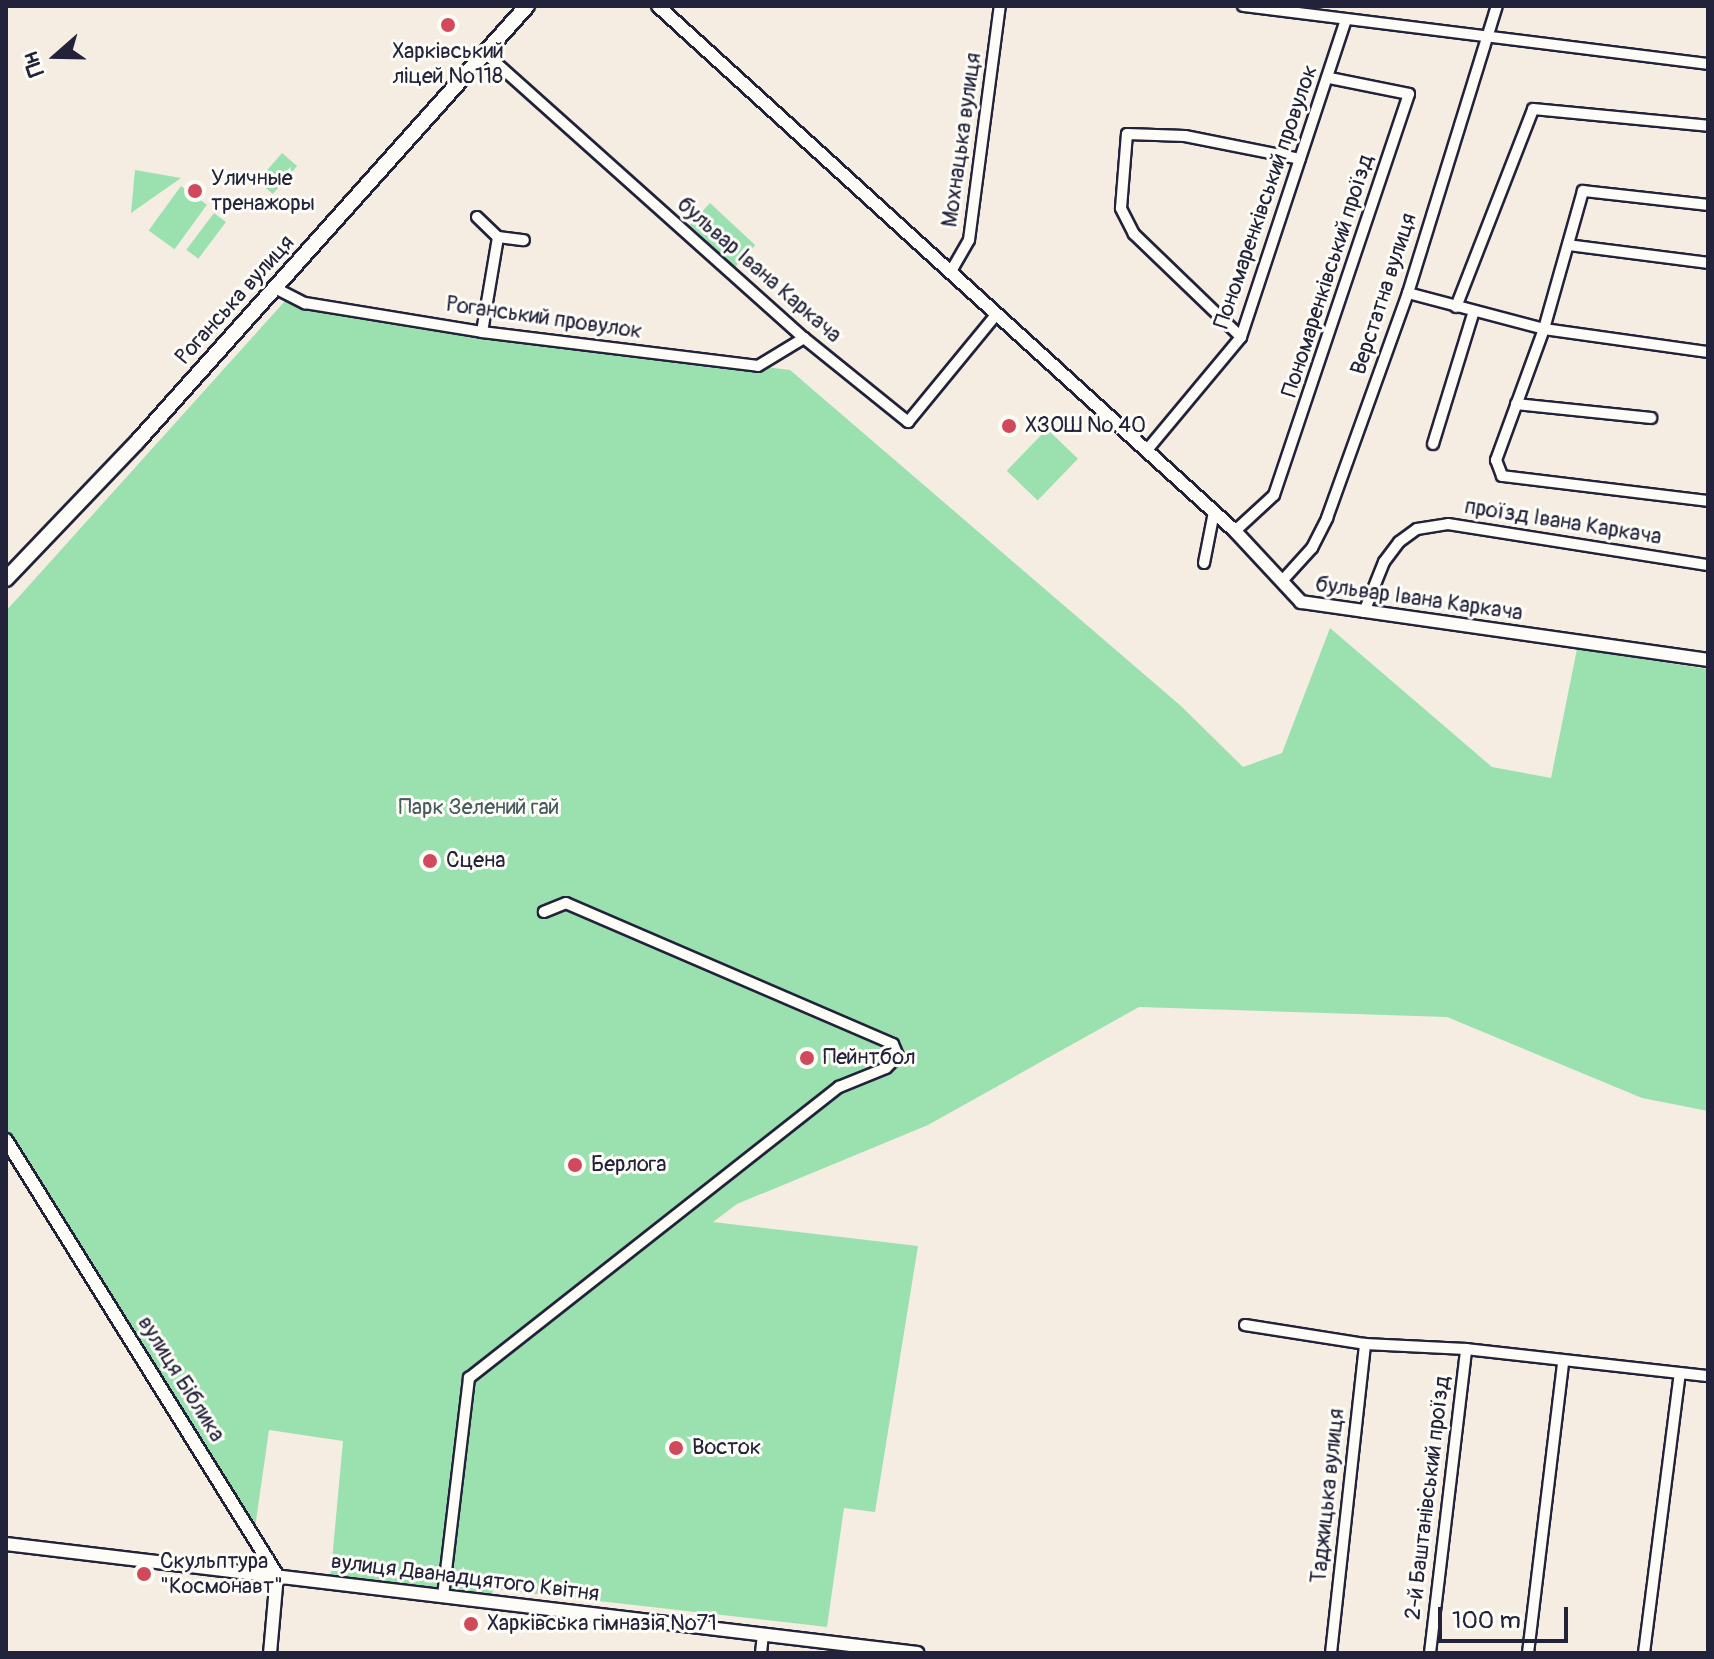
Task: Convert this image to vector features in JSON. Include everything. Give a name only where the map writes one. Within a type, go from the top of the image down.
[{"type":"main road","name":"Роганська вулиця","points":[[23,566],[527,6]]},
{"type":"main road","points":[[6,579],[23,566]]},
{"type":"street","name":"бульвар Івана Каркача","points":[[658,6],[995,316],[1235,531],[1301,602],[1708,660]]},
{"type":"street","name":"Мохнацька вулиця","points":[[950,273],[969,240],[1000,6]]},
{"type":"street","points":[[1243,6],[1345,23],[1708,64]]},
{"type":"street","name":"Верстатна вулиця","points":[[1282,581],[1320,535],[1408,293],[1497,6]]},
{"type":"street","name":"Пономаренківський провулок","points":[[1147,450],[1241,337],[1330,78],[1345,23]]},
{"type":"street","name":"бульвар Івана Каркача","points":[[485,53],[804,338],[908,422],[995,316]]},
{"type":"street","name":"Пономаренківський проїзд","points":[[1235,531],[1274,495],[1409,94],[1330,78]]},
{"type":"street","points":[[1456,307],[1533,109],[1708,126]]},
{"type":"street","points":[[1241,337],[1134,234],[1121,208],[1127,134],[1185,136],[1300,159]]},
{"type":"street","points":[[1708,205],[1583,191],[1544,329],[1496,460],[1502,476],[1708,501]]},
{"type":"street","points":[[477,217],[498,237],[524,240]]},
{"type":"street","points":[[482,332],[498,237]]},
{"type":"street","points":[[1568,245],[1708,263]]},
{"type":"street","name":"Роганський провулок","points":[[275,288],[305,303],[482,332],[758,366],[804,338]]},
{"type":"street","points":[[1408,293],[1544,329],[1708,352]]},
{"type":"street","points":[[1433,444],[1474,311]]},
{"type":"street","points":[[1516,404],[1651,418]]},
{"type":"street","points":[[1204,563],[1214,512]]},
{"type":"street","name":"проїзд Івана Каркача","points":[[1364,612],[1384,562],[1399,542],[1417,529],[1448,524],[1708,565]]},
{"type":"street","name":"Роганська вулиця","points":[[6,586],[23,566]]},
{"type":"street","points":[[443,1596],[469,1378],[839,1087],[886,1068],[898,1056],[893,1044],[566,903],[544,912]]},
{"type":"street","name":"вулиця Біблика","points":[[6,1140],[277,1575]]},
{"type":"street","points":[[1245,1325],[1365,1344],[1466,1349],[1563,1363],[1708,1376]]},
{"type":"street","name":"Таджицька вулиця","points":[[1331,1653],[1365,1344]]},
{"type":"street","name":"2-й Баштанівський проїзд","points":[[1430,1653],[1466,1349]]},
{"type":"street","points":[[1528,1653],[1563,1363]]},
{"type":"street","points":[[1644,1653],[1680,1373]]},
{"type":"street","name":"вулиця Дванадцятого Квітня","points":[[6,1544],[918,1653]]},
{"type":"street","points":[[270,1653],[277,1575]]},
{"type":"street","points":[[761,1653],[763,1634]]},
{"type":"green space","points":[[282,153],[297,166],[273,194],[258,181]]},
{"type":"green space","points":[[135,170],[181,178],[131,213]]},
{"type":"green space","points":[[181,186],[207,205],[175,249],[149,230]]},
{"type":"green space","points":[[710,203],[755,245],[735,267],[690,225]]},
{"type":"green space","points":[[214,213],[226,222],[198,259],[186,250]]},
{"type":"green space","name":"Парк Зелений гай","points":[[285,301],[312,311],[790,370],[1181,706],[1243,767],[1282,753],[1330,628],[1492,767],[1551,778],[1577,649],[1708,669],[1708,1111],[1642,1098],[1447,1017],[1139,1007],[928,1125],[737,1204],[713,1222],[918,1246],[875,1512],[844,1508],[827,1627],[493,1589],[491,1602],[330,1582],[343,1441],[269,1430],[255,1528],[6,1129],[6,611]]},
{"type":"green space","points":[[1047,429],[1078,459],[1038,501],[1007,471]]},
{"type":"place","name":"Харківський ліцей №118","points":[[448,25]]},
{"type":"place","name":"Уличные тренажоры","points":[[195,191]]},
{"type":"place","name":"ХЗОШ № 40","points":[[1009,426]]},
{"type":"place","name":"Сцена","points":[[430,861]]},
{"type":"place","name":"Пейнтбол","points":[[807,1058]]},
{"type":"place","name":"Берлога","points":[[575,1165]]},
{"type":"place","name":"Восток","points":[[676,1448]]},
{"type":"place","name":"Скульптура \"Космонавт\"","points":[[144,1574]]},
{"type":"place","name":"Харківська гімназія №71","points":[[471,1624]]}]
